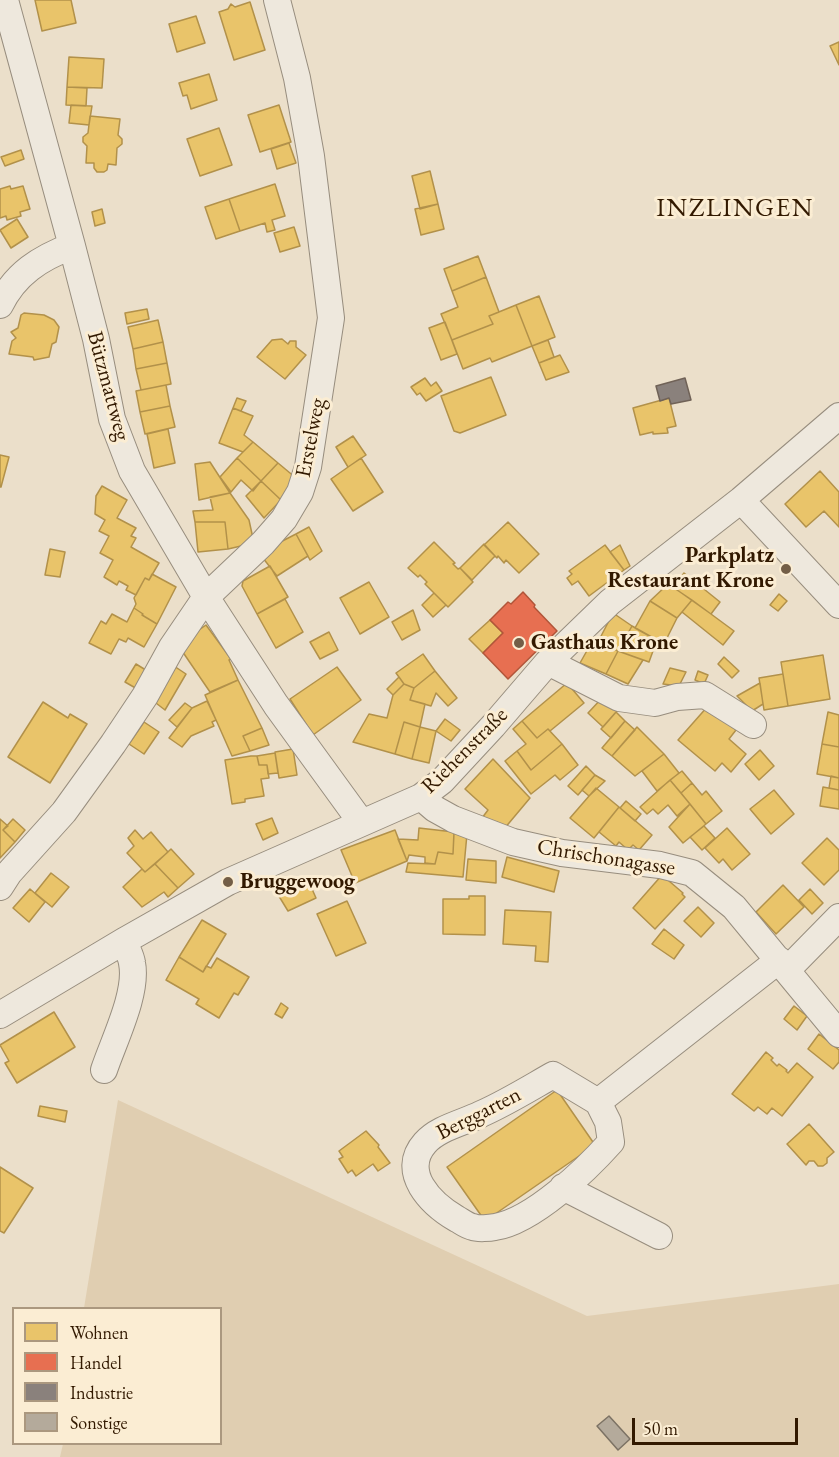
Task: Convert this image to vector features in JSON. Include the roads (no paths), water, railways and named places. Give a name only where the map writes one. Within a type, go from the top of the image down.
[{"type":"street","name":"Bützmattweg","points":[[5,0],[96,339],[112,419],[132,471],[206,597],[276,705],[362,822]]},
{"type":"street","name":"Erstelweg","points":[[0,886],[64,812],[113,744],[145,696],[172,647],[206,597],[284,519],[300,492],[308,467],[331,318],[311,156],[297,78],[277,0]]},
{"type":"street","points":[[0,305],[26,270],[48,255],[72,246]]},
{"type":"street","name":"Riehenstraße","points":[[0,1015],[228,882],[421,797],[442,781],[548,662],[610,602],[741,500],[839,416]]},
{"type":"street","points":[[741,500],[839,605]]},
{"type":"street","points":[[548,662],[619,698],[655,703],[677,697],[705,695],[753,725]]},
{"type":"street","name":"Chrischonagasse","points":[[421,797],[435,809],[453,819],[513,842],[562,853],[660,865],[692,873],[734,907],[839,1034]]},
{"type":"street","points":[[598,1102],[783,965],[839,917]]},
{"type":"street","points":[[104,1070],[131,996],[132,961],[124,941]]},
{"type":"street","name":"Berggarten","points":[[553,1075],[598,1102],[608,1122],[611,1142],[588,1168],[529,1215],[495,1227],[472,1227],[447,1213],[431,1200],[417,1182],[415,1159],[424,1143],[435,1134],[483,1114],[553,1075]]},
{"type":"street","points":[[563,1187],[659,1236]]},
{"type":"place","name":"Parkplatz Restaurant Krone","points":[[786,569]]},
{"type":"place","name":"Gasthaus Krone","points":[[519,643]]},
{"type":"place","name":"Bruggewoog","points":[[228,882]]},
{"type":"district","name":"INZLINGEN","points":[[735,209]]}]
